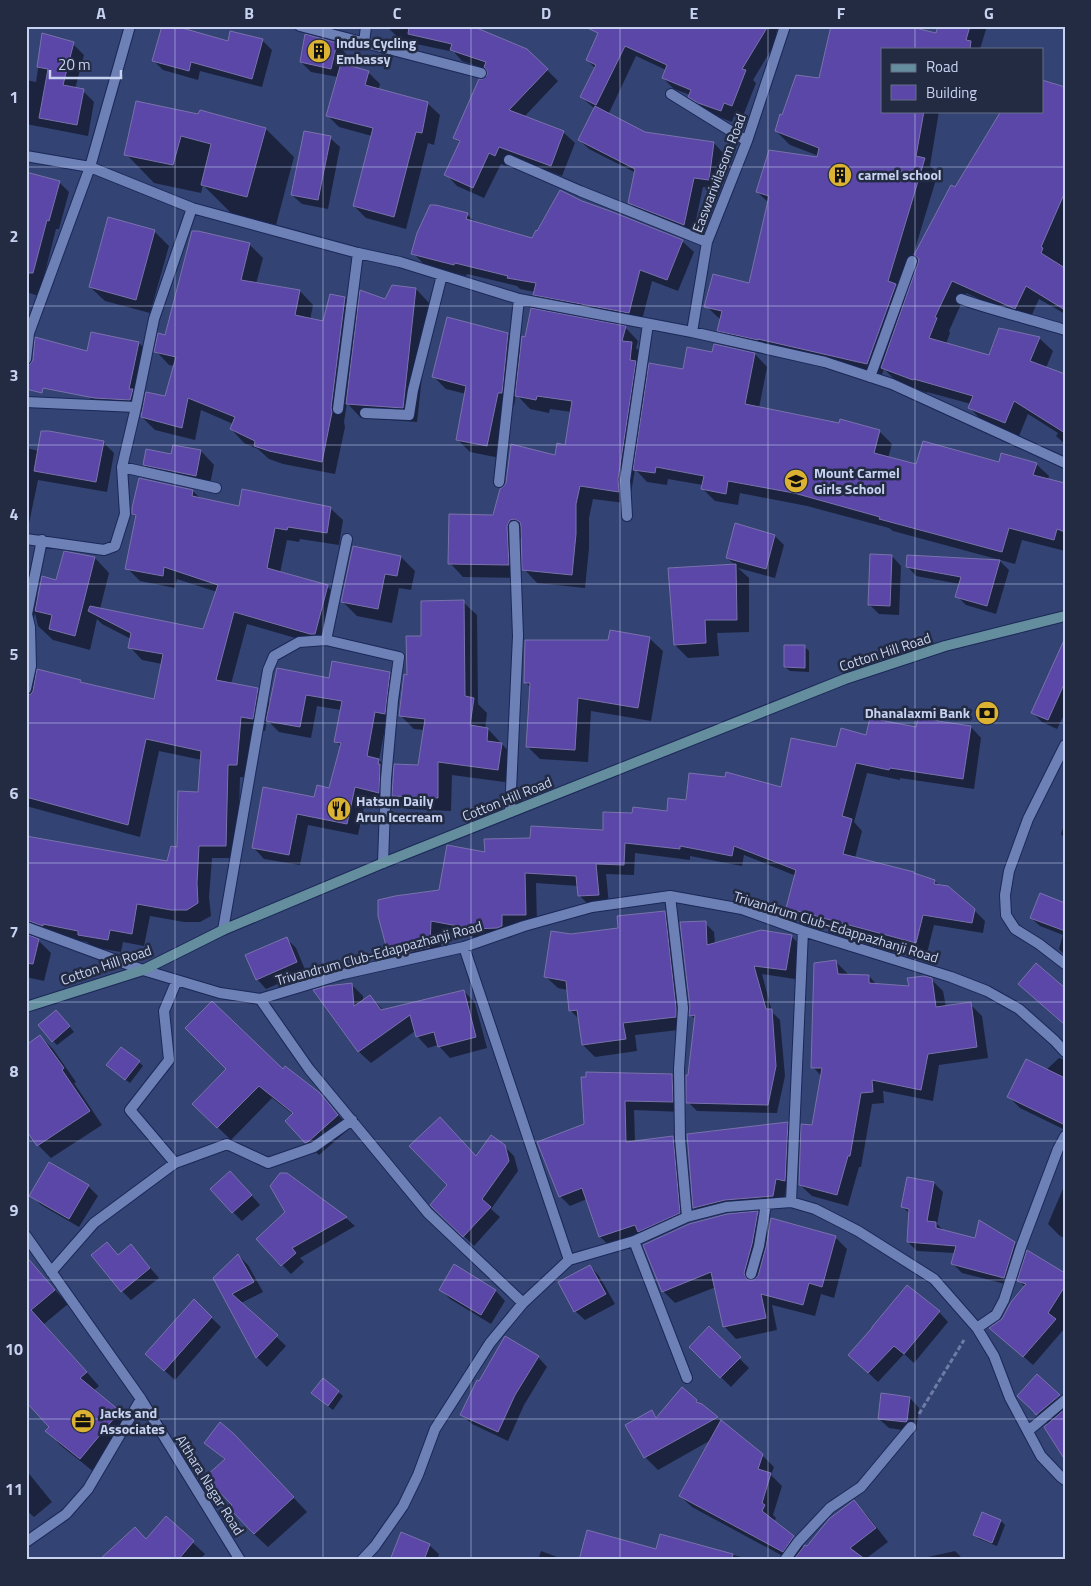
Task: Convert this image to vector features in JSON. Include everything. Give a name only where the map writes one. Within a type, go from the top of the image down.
[{"type":"main road","name":"Cotton Hill Road","points":[[26,1007],[143,970],[223,930],[383,863],[845,679],[945,646],[1065,616]]},
{"type":"street","points":[[26,359],[29,333],[90,167],[130,26]]},
{"type":"street","points":[[300,26],[481,74]]},
{"type":"street","points":[[364,43],[366,26]]},
{"type":"street","name":"Easwarivilasom Road","points":[[692,332],[707,242],[747,142],[785,26]]},
{"type":"street","points":[[671,94],[747,142]]},
{"type":"street","points":[[26,156],[90,167],[192,208],[358,253],[400,262],[519,299],[692,332],[824,362],[892,384],[1065,463]]},
{"type":"street","points":[[509,160],[707,242]]},
{"type":"street","points":[[26,539],[104,550],[115,546],[125,514],[122,467],[154,318],[192,208]]},
{"type":"street","points":[[338,410],[358,253]]},
{"type":"street","points":[[870,377],[912,261]]},
{"type":"street","points":[[365,413],[409,415],[442,275]]},
{"type":"street","points":[[499,482],[519,299]]},
{"type":"street","points":[[960,299],[988,309],[1065,330]]},
{"type":"street","points":[[627,516],[625,480],[648,324]]},
{"type":"street","points":[[26,402],[136,407]]},
{"type":"street","points":[[122,467],[216,488]]},
{"type":"street","points":[[510,812],[518,636],[514,526]]},
{"type":"street","points":[[326,640],[348,539]]},
{"type":"street","points":[[26,689],[31,666],[30,627],[27,614],[42,540]]},
{"type":"street","points":[[223,930],[268,670],[274,656],[299,642],[326,640],[399,657],[386,779],[383,863]]},
{"type":"street","points":[[1065,745],[1028,819],[1009,871],[1005,895],[1006,915],[1015,929],[1065,964]]},
{"type":"street","points":[[670,896],[683,1008],[679,1069],[680,1139],[687,1217]]},
{"type":"street","name":"Trivandrum Club-Edappazhanji Road","points":[[26,927],[143,970],[220,993],[260,999],[343,974],[464,947],[524,926],[592,908],[670,896],[742,909],[803,931],[951,977],[987,991],[1019,1009],[1056,1041],[1065,1052]]},
{"type":"street","points":[[791,1202],[803,931]]},
{"type":"street","points":[[464,947],[569,1260]]},
{"type":"street","points":[[175,1163],[130,1110],[169,1060],[164,1011],[177,980]]},
{"type":"street","points":[[260,999],[309,1069],[428,1213],[523,1303]]},
{"type":"street","points":[[51,1272],[94,1223],[175,1163],[227,1144],[268,1163],[314,1147],[352,1120]]},
{"type":"street","points":[[976,1326],[996,1315],[1004,1300],[1021,1247],[1058,1149],[1065,1136]]},
{"type":"street","points":[[362,1560],[375,1546],[403,1506],[418,1475],[435,1430],[469,1374],[490,1343],[523,1303],[569,1260],[634,1241],[687,1217],[726,1207],[791,1202],[815,1209],[858,1231],[934,1278],[976,1326],[994,1356],[1010,1398],[1041,1456],[1065,1480]]},
{"type":"street","points":[[751,1274],[759,1246],[766,1204]]},
{"type":"street","name":"Althara Nagar Road","points":[[26,1236],[141,1399],[240,1560]]},
{"type":"street","points":[[634,1241],[687,1378]]},
{"type":"street","points":[[26,1542],[66,1514],[88,1489],[141,1399]]},
{"type":"street","points":[[1028,1431],[1065,1400]]},
{"type":"street","points":[[785,1560],[798,1542],[830,1508],[861,1486],[911,1427]]},
{"type":"path","points":[[911,1427],[976,1326]]},
{"type":"building","points":[[162,26],[175,26],[228,41],[230,31],[263,39],[252,79],[191,62],[189,71],[152,61]]},
{"type":"building","points":[[409,26],[472,26],[527,49],[548,69],[509,110],[564,131],[551,166],[499,147],[495,156],[489,153],[473,188],[444,175],[460,141],[453,138],[479,79],[483,79],[487,75],[484,67],[486,62],[450,50],[452,44],[408,34]]},
{"type":"building","points":[[583,26],[768,26],[742,69],[746,70],[732,106],[724,103],[721,111],[698,103],[688,97],[691,90],[662,78],[667,65],[625,46],[596,105],[580,97],[596,65],[586,60],[598,33]]},
{"type":"building","points":[[831,26],[907,26],[936,33],[938,26],[970,26],[966,40],[971,41],[970,48],[881,48],[881,112],[924,112],[916,156],[925,158],[888,281],[896,284],[867,364],[717,331],[722,311],[704,307],[713,274],[749,283],[769,196],[756,192],[769,150],[817,157],[819,148],[775,131],[796,75],[819,78]]},
{"type":"building","points":[[42,33],[74,42],[63,85],[84,89],[77,125],[39,118],[48,69],[37,67]]},
{"type":"building","name":"Indus Cycling Embassy","points":[[305,34],[337,43],[331,69],[300,62]]},
{"type":"building","points":[[341,63],[369,71],[365,85],[428,102],[422,133],[416,132],[394,217],[353,206],[373,128],[326,116]]},
{"type":"building","points":[[1044,81],[1065,87],[1065,192],[1041,247],[1043,248],[1041,253],[1065,268],[1065,310],[1026,286],[1015,309],[952,281],[935,317],[937,318],[929,338],[989,355],[999,328],[1040,337],[1030,361],[1065,374],[1065,433],[1014,401],[1005,423],[968,408],[973,396],[913,380],[881,368],[918,263],[919,259],[914,255],[951,185],[955,187],[1000,112],[1044,112]]},
{"type":"building","points":[[136,101],[198,114],[200,110],[266,128],[247,197],[201,185],[211,144],[181,136],[173,165],[124,155]]},
{"type":"building","points":[[595,106],[645,132],[714,142],[709,180],[694,178],[684,225],[628,203],[635,169],[578,140]]},
{"type":"building","points":[[304,131],[331,136],[318,200],[291,195]]},
{"type":"building","points":[[26,172],[60,181],[33,273],[26,273]]},
{"type":"building","points":[[560,190],[582,201],[683,240],[667,280],[640,270],[629,313],[533,295],[536,283],[507,278],[508,276],[411,254],[417,233],[430,205],[468,213],[466,219],[532,238]]},
{"type":"building","points":[[108,217],[155,230],[136,300],[89,287]]},
{"type":"building","points":[[192,231],[250,243],[241,280],[300,290],[295,315],[323,321],[330,294],[345,297],[332,412],[322,462],[254,446],[255,441],[230,429],[235,417],[188,398],[182,428],[141,417],[146,392],[165,396],[176,357],[154,352],[158,333],[165,335]]},
{"type":"building","points":[[392,285],[416,288],[403,408],[346,404],[360,290],[385,299]]},
{"type":"building","points":[[531,308],[626,326],[622,341],[632,342],[630,360],[636,361],[618,479],[619,492],[580,486],[576,504],[576,534],[572,575],[522,570],[521,526],[520,522],[514,519],[510,520],[507,526],[509,565],[448,564],[449,514],[493,515],[500,489],[506,483],[511,444],[555,455],[557,443],[565,445],[572,401],[537,396],[536,400],[515,396],[522,336],[525,337]]},
{"type":"building","points":[[447,317],[508,333],[502,393],[498,393],[487,446],[456,440],[466,386],[432,377]]},
{"type":"building","points":[[91,332],[139,342],[129,389],[133,389],[130,400],[94,398],[43,388],[42,393],[26,389],[26,367],[33,360],[35,337],[87,351]]},
{"type":"building","points":[[714,344],[755,353],[745,404],[839,423],[840,419],[880,430],[874,453],[916,464],[923,441],[999,462],[1001,453],[1037,463],[1033,475],[1065,483],[1065,532],[1057,529],[1054,540],[1009,528],[1002,552],[879,519],[880,517],[794,493],[728,481],[726,494],[701,489],[704,476],[656,467],[655,473],[633,470],[649,363],[683,369],[687,347],[712,352]]},
{"type":"building","points":[[41,431],[104,441],[96,482],[34,471]]},
{"type":"building","points":[[173,445],[201,450],[196,476],[143,465],[146,449],[171,454]]},
{"type":"building","points":[[139,478],[193,490],[192,496],[239,506],[242,489],[331,507],[327,533],[288,527],[287,530],[275,528],[267,568],[328,585],[315,634],[234,612],[216,680],[258,688],[253,719],[241,717],[237,765],[228,765],[226,846],[199,846],[198,903],[187,910],[171,910],[137,904],[132,934],[110,930],[108,940],[78,935],[78,931],[43,924],[43,926],[26,920],[26,836],[167,861],[171,846],[177,847],[178,791],[198,792],[201,751],[146,739],[128,825],[26,797],[26,696],[33,691],[37,669],[81,680],[80,682],[154,699],[163,654],[128,648],[131,633],[88,611],[90,606],[203,629],[218,585],[164,567],[163,576],[125,569],[136,515],[132,514],[132,508]]},
{"type":"building","points":[[735,523],[775,535],[766,569],[726,558]]},
{"type":"building","points":[[353,546],[401,556],[397,576],[385,574],[378,609],[341,602]]},
{"type":"building","points":[[64,551],[95,557],[75,636],[49,629],[52,615],[35,611],[42,576],[56,580]]},
{"type":"building","points":[[870,554],[892,555],[890,606],[868,605]]},
{"type":"building","points":[[907,555],[1000,560],[987,606],[955,597],[961,577],[906,567]]},
{"type":"building","points":[[736,564],[737,620],[705,620],[706,643],[674,645],[668,568]]},
{"type":"building","points":[[464,600],[465,696],[474,698],[470,725],[488,728],[487,741],[502,743],[498,770],[438,762],[438,798],[392,796],[394,764],[418,765],[425,719],[399,716],[404,674],[407,675],[406,636],[421,636],[421,601]]},
{"type":"building","points":[[610,630],[650,637],[638,708],[578,698],[575,750],[526,747],[530,683],[524,683],[525,640],[608,640]]},
{"type":"building","points":[[1065,638],[1065,682],[1048,720],[1031,713]]},
{"type":"building","points":[[784,645],[805,645],[805,668],[784,667]]},
{"type":"building","points":[[332,661],[390,672],[385,714],[375,712],[367,756],[379,759],[379,793],[355,787],[347,824],[297,814],[289,855],[252,848],[263,787],[314,797],[317,785],[329,788],[341,743],[334,742],[342,701],[306,695],[300,727],[266,721],[277,668],[329,678]]},
{"type":"building","points":[[870,718],[916,727],[918,718],[971,726],[963,779],[890,768],[889,770],[856,763],[842,816],[852,819],[843,854],[914,872],[935,880],[934,884],[948,886],[975,909],[972,923],[923,915],[916,943],[786,908],[796,870],[734,846],[732,856],[680,846],[680,849],[625,843],[624,865],[596,864],[599,895],[578,896],[576,876],[525,873],[526,915],[502,915],[502,926],[497,928],[474,929],[431,921],[430,947],[389,957],[378,916],[378,900],[439,890],[447,845],[485,852],[484,839],[530,838],[531,826],[603,830],[603,812],[632,813],[633,807],[667,811],[668,798],[686,800],[689,773],[725,777],[726,772],[781,787],[791,738],[836,747],[841,728],[866,735]]},
{"type":"building","points":[[1040,893],[1065,903],[1065,931],[1030,918]]},
{"type":"building","points":[[665,911],[676,1017],[623,1023],[626,1039],[582,1045],[577,1010],[569,1011],[566,981],[544,977],[551,931],[571,934],[618,928],[617,916]]},
{"type":"building","points":[[706,921],[707,945],[761,930],[792,935],[786,970],[754,966],[766,1009],[772,1009],[776,1066],[768,1105],[686,1103],[686,1075],[688,1075],[695,1015],[689,1016],[690,1007],[680,922]]},
{"type":"building","points":[[26,934],[39,939],[33,964],[26,963]]},
{"type":"building","points":[[287,937],[297,962],[256,980],[245,955]]},
{"type":"building","points":[[836,960],[838,974],[869,975],[869,983],[909,986],[907,978],[924,976],[932,978],[936,1007],[971,1002],[977,1047],[928,1054],[921,1090],[872,1080],[873,1092],[861,1093],[850,1156],[848,1156],[837,1195],[799,1185],[801,1124],[812,1125],[822,1068],[811,1068],[814,963]]},
{"type":"building","points":[[1036,963],[1065,988],[1065,1025],[1018,984]]},
{"type":"building","points":[[352,983],[354,1006],[370,995],[381,1010],[464,990],[476,1037],[438,1047],[434,1032],[416,1037],[410,1015],[358,1052],[313,990]]},
{"type":"building","points":[[212,1001],[283,1069],[285,1066],[320,1093],[338,1115],[308,1142],[305,1143],[285,1121],[293,1113],[259,1086],[217,1128],[192,1104],[226,1069],[185,1028]]},
{"type":"building","points":[[56,1010],[70,1026],[52,1042],[38,1025]]},
{"type":"building","points":[[40,1035],[64,1068],[62,1070],[90,1111],[37,1146],[26,1130],[26,1045]]},
{"type":"building","points":[[121,1047],[140,1061],[125,1080],[106,1065]]},
{"type":"building","points":[[1026,1059],[1065,1078],[1065,1125],[1007,1097]]},
{"type":"building","points":[[586,1072],[672,1074],[673,1102],[625,1101],[626,1142],[673,1136],[680,1213],[638,1232],[635,1225],[599,1237],[582,1188],[559,1197],[537,1142],[584,1124],[581,1077],[586,1077]]},
{"type":"building","points":[[440,1117],[476,1156],[491,1135],[505,1145],[509,1161],[482,1199],[491,1207],[463,1237],[430,1205],[447,1185],[409,1146]]},
{"type":"building","points":[[788,1122],[785,1181],[776,1179],[773,1196],[725,1200],[693,1208],[687,1134]]},
{"type":"building","points":[[49,1162],[89,1185],[69,1219],[29,1196]]},
{"type":"building","points":[[230,1171],[252,1195],[232,1213],[210,1189]]},
{"type":"building","points":[[280,1173],[287,1173],[347,1217],[292,1248],[296,1253],[281,1266],[256,1239],[285,1212],[270,1186]]},
{"type":"building","points":[[907,1177],[934,1182],[927,1221],[936,1222],[936,1228],[975,1238],[979,1220],[1015,1242],[1004,1278],[951,1264],[956,1246],[907,1242],[909,1209],[901,1207]]},
{"type":"building","points":[[758,1211],[744,1273],[749,1280],[753,1280],[758,1276],[771,1218],[836,1236],[822,1287],[809,1283],[803,1305],[761,1294],[766,1318],[723,1327],[711,1272],[662,1292],[643,1245],[689,1224],[727,1214]]},
{"type":"building","points":[[107,1242],[118,1255],[131,1244],[150,1268],[121,1292],[91,1255]]},
{"type":"building","points":[[1027,1250],[1065,1273],[1065,1286],[1048,1313],[1056,1319],[1023,1357],[989,1328],[1002,1319],[1011,1302],[1026,1284],[1017,1281]]},
{"type":"building","points":[[238,1254],[254,1282],[232,1294],[278,1335],[256,1358],[213,1278]]},
{"type":"building","points":[[26,1256],[55,1290],[31,1310],[87,1372],[80,1378],[120,1411],[80,1459],[45,1431],[49,1427],[26,1402]]},
{"type":"building","points":[[454,1264],[496,1290],[481,1315],[439,1290]]},
{"type":"building","points":[[590,1265],[606,1294],[574,1312],[558,1282]]},
{"type":"building","points":[[907,1285],[940,1311],[904,1354],[894,1346],[868,1373],[848,1355]]},
{"type":"building","points":[[194,1299],[212,1317],[164,1371],[145,1354]]},
{"type":"building","points":[[709,1326],[741,1357],[720,1378],[689,1347]]},
{"type":"building","points":[[505,1336],[539,1356],[515,1395],[498,1432],[460,1415],[477,1380],[479,1381]]},
{"type":"building","points":[[1037,1374],[1060,1395],[1036,1415],[1017,1396]]},
{"type":"building","points":[[323,1378],[339,1391],[328,1406],[311,1393]]},
{"type":"building","points":[[682,1387],[697,1400],[696,1402],[702,1404],[718,1417],[644,1458],[625,1425],[652,1410],[656,1418]]},
{"type":"building","points":[[881,1393],[910,1397],[906,1422],[878,1419]]},
{"type":"building","points":[[1065,1409],[1065,1460],[1044,1427]]},
{"type":"building","points":[[721,1420],[763,1454],[758,1469],[771,1473],[762,1503],[765,1505],[762,1511],[794,1536],[783,1552],[679,1496]]},
{"type":"building","points":[[220,1422],[234,1434],[294,1497],[254,1534],[229,1508],[232,1505],[205,1477],[225,1459],[204,1443]]},
{"type":"building","points":[[854,1500],[876,1528],[850,1548],[866,1560],[797,1560],[795,1558],[805,1545],[807,1546],[829,1519]]},
{"type":"building","points":[[982,1512],[1001,1520],[992,1543],[973,1535]]},
{"type":"building","points":[[166,1516],[194,1541],[178,1560],[99,1560],[135,1527],[146,1539]]},
{"type":"building","points":[[587,1530],[656,1549],[660,1534],[733,1554],[732,1560],[579,1560]]},
{"type":"building","points":[[401,1532],[430,1544],[424,1560],[390,1560]]},
{"type":"place","name":"Indus Cycling Embassy","points":[[319,51]]},
{"type":"place","name":"carmel school","points":[[840,175]]},
{"type":"place","name":"Mount Carmel Girls School","points":[[796,481]]},
{"type":"place","name":"Dhanalaxmi Bank","points":[[987,713]]},
{"type":"place","name":"Hatsun Daily Arun Icecream","points":[[339,809]]},
{"type":"place","name":"Jacks and Associates","points":[[83,1421]]}]
